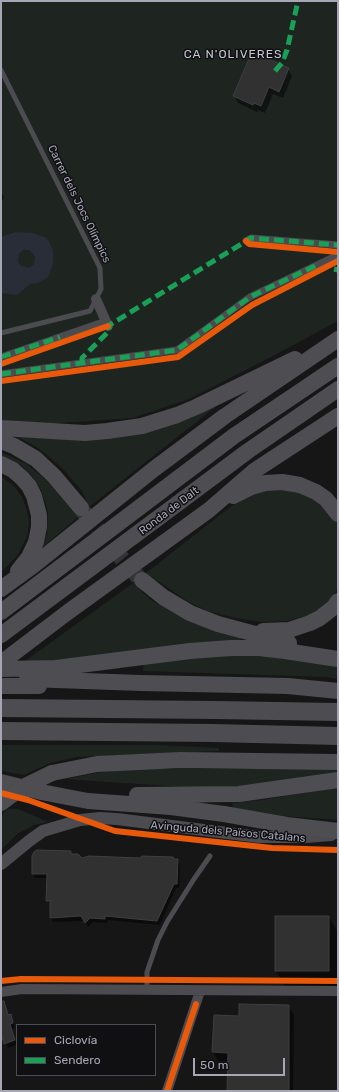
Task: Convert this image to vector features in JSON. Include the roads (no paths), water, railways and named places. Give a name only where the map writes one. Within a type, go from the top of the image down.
[{"type":"highway","points":[[1,428],[85,432],[107,431],[142,426],[177,415],[216,398],[338,338]]},
{"type":"highway","points":[[1,588],[34,566],[154,469],[225,416],[338,338]]},
{"type":"highway","name":"Ronda de Dalt","points":[[1,612],[234,436],[338,366]]},
{"type":"highway","name":"Ronda de Dalt","points":[[1,635],[27,614],[248,451],[338,389]]},
{"type":"highway","points":[[1,663],[68,612],[209,510],[254,471],[338,416]]},
{"type":"highway","points":[[1,441],[14,446],[36,459],[54,476],[81,508]]},
{"type":"highway","points":[[1,464],[18,474],[29,486],[38,506],[40,522],[36,542],[29,557],[14,576],[1,588]]},
{"type":"highway","points":[[209,510],[251,487],[265,483],[282,482],[300,485],[316,492],[326,499],[338,514]]},
{"type":"highway","points":[[142,580],[163,597],[190,613],[218,624],[277,640],[338,652]]},
{"type":"highway","points":[[235,628],[269,631],[289,630],[320,618],[334,607],[338,601]]},
{"type":"highway","points":[[1,669],[56,668],[198,650],[231,648],[259,648],[338,660]]},
{"type":"highway","points":[[1,678],[288,686],[338,690]]},
{"type":"highway","points":[[1,686],[141,683]]},
{"type":"highway","points":[[1,708],[338,712]]},
{"type":"highway","points":[[1,731],[338,736]]},
{"type":"highway","points":[[1,803],[21,788],[52,773],[97,764],[180,760],[338,762]]},
{"type":"highway","points":[[41,792],[155,795],[239,794],[338,780]]},
{"type":"highway","points":[[1,782],[41,792],[88,801],[170,807],[224,814],[287,825],[338,831]]},
{"type":"street","points":[[246,241],[251,238],[338,245]]},
{"type":"street","points":[[1,374],[177,350],[250,297],[338,255]]},
{"type":"street","points":[[1,357],[107,324],[96,299]]},
{"type":"street","name":"Avinguda dels Països Catalans","points":[[1,864],[43,831],[80,820],[100,818],[259,836],[306,837],[338,835]]},
{"type":"street","points":[[1,992],[22,989],[338,991]]},
{"type":"street","points":[[167,1091],[200,991]]},
{"type":"lane","name":"Carrer dels Jocs Olímpics","points":[[1,70],[100,268],[101,289],[90,311],[1,333]]},
{"type":"lane","points":[[147,990],[146,972],[167,922],[210,856]]},
{"type":"tunnel","points":[[82,510],[139,578]]},
{"type":"district","name":"CA N'OLIVERES","points":[[233,55]]}]
